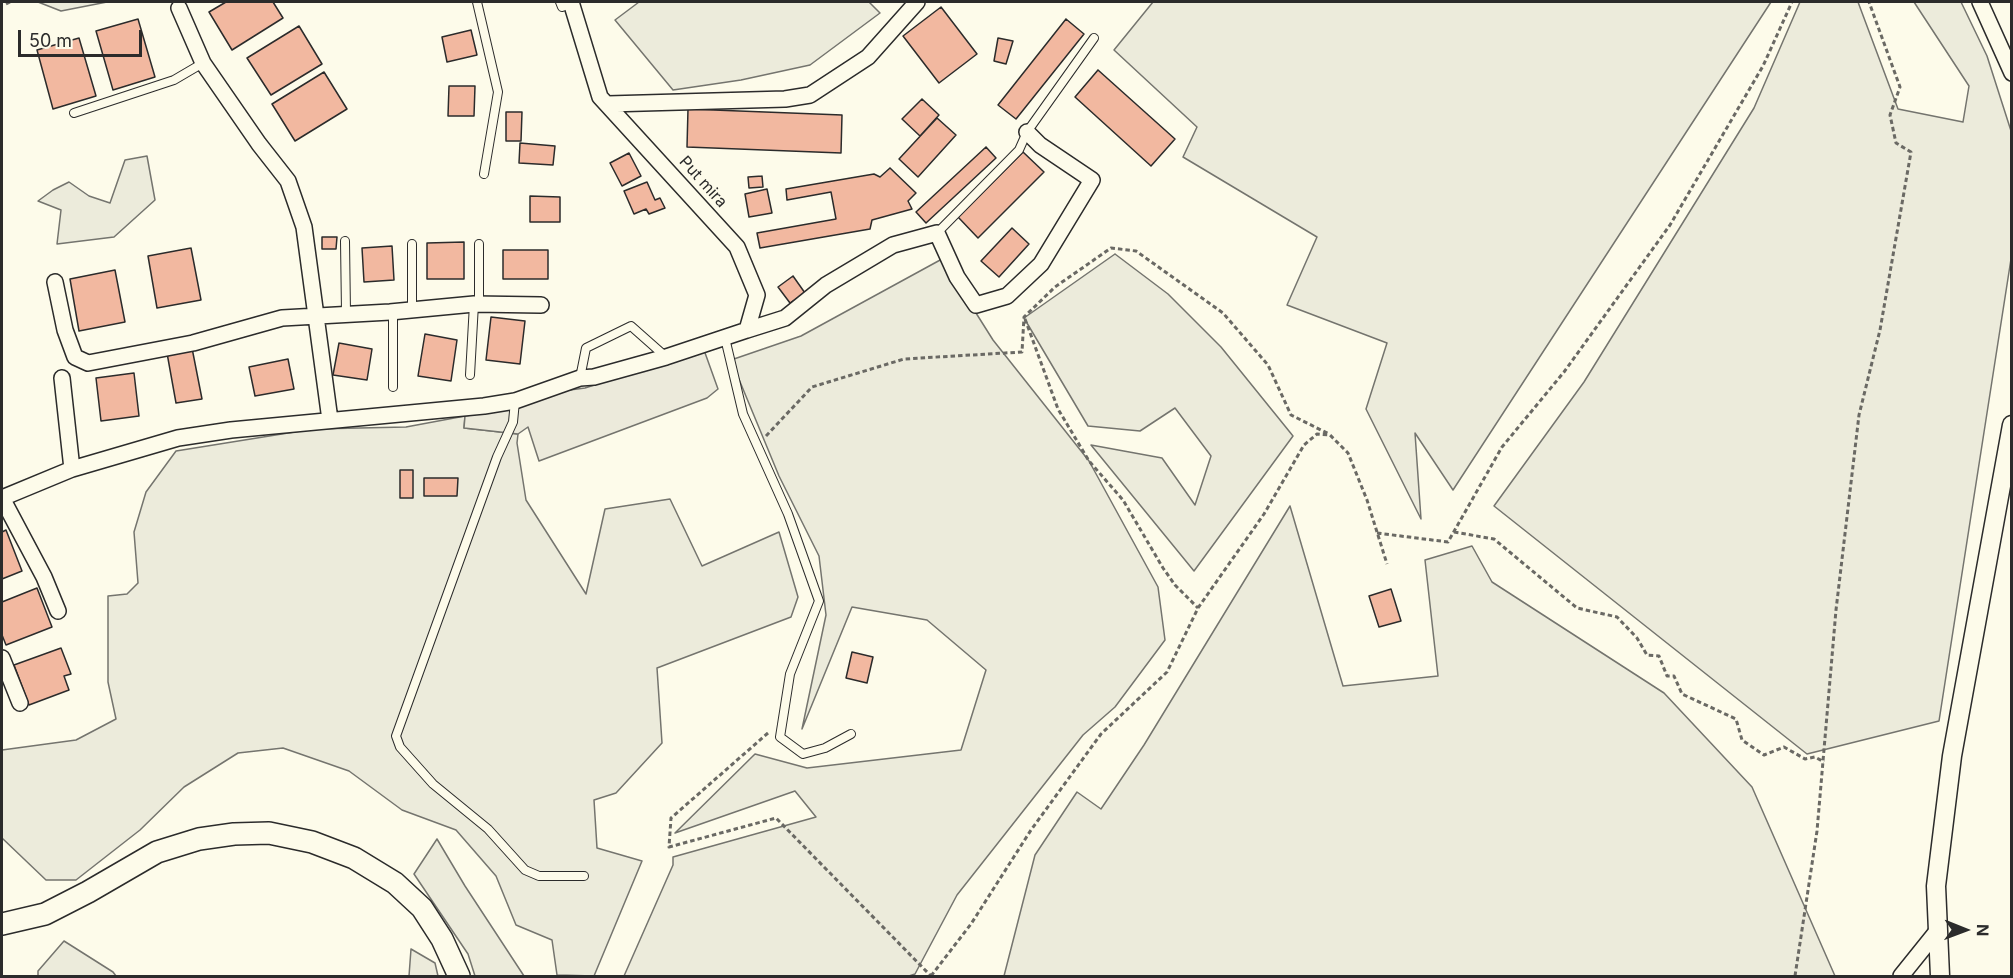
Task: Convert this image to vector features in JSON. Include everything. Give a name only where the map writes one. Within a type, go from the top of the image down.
[{"type":"main road","points":[[2,924],[45,914],[157,852],[199,839],[234,834],[269,833],[312,842],[354,858],[394,883],[422,908],[442,939],[459,976]]},
{"type":"street","name":"Put mira","points":[[567,2],[600,97],[737,247],[757,295],[747,330]]},
{"type":"street","points":[[608,104],[785,99],[810,95],[868,57],[917,2]]},
{"type":"street","points":[[1980,2],[2012,73]]},
{"type":"street","points":[[179,8],[203,63],[259,144],[288,181],[304,227],[330,420]]},
{"type":"street","points":[[58,611],[44,577],[2,498],[72,470],[178,438],[231,430],[484,406],[515,401],[579,378],[594,377],[673,355],[785,318],[826,285],[893,245],[937,233],[957,277],[976,305],[1007,296],[1041,264],[1092,180],[1040,145],[1027,132]]},
{"type":"street","points":[[55,282],[65,330],[75,357],[88,363],[193,343],[282,318],[477,304],[541,305]]},
{"type":"street","points":[[62,378],[72,470]]},
{"type":"street","points":[[1940,976],[1936,886],[1952,756],[2012,425]]},
{"type":"street","points":[[2,658],[20,703]]},
{"type":"street","points":[[1901,976],[1938,930]]},
{"type":"lane","points":[[477,2],[498,92],[484,174]]},
{"type":"lane","points":[[937,233],[1019,150],[1027,132],[1094,38]]},
{"type":"lane","points":[[74,113],[174,80],[203,63]]},
{"type":"lane","points":[[345,241],[346,313]]},
{"type":"lane","points":[[412,244],[412,310]]},
{"type":"lane","points":[[470,375],[477,304],[479,244]]},
{"type":"lane","points":[[393,311],[393,387]]},
{"type":"lane","points":[[579,378],[586,348],[631,326],[673,355]]},
{"type":"lane","points":[[725,338],[743,414],[788,514],[819,601],[790,674],[780,737],[803,754],[825,748],[851,734]]},
{"type":"lane","points":[[515,401],[513,422],[497,457],[396,736],[400,747],[432,784],[488,829],[525,870],[539,876],[584,876]]},
{"type":"path","points":[[6,4],[10,2]]},
{"type":"path","points":[[1376,533],[1448,542],[1502,447],[1564,372],[1670,225],[1763,66],[1792,2]]},
{"type":"path","points":[[1795,976],[1817,831],[1836,610],[1859,415],[1880,330],[1911,153],[1896,143],[1890,115],[1900,87],[1869,2]]},
{"type":"path","points":[[756,446],[812,387],[904,359],[1022,352],[1024,317],[1055,287],[1111,248],[1136,251],[1223,313],[1268,365],[1291,415],[1330,435],[1348,453],[1367,501],[1387,564]]},
{"type":"path","points":[[1024,317],[1058,409],[1089,461],[1123,500],[1175,585],[1198,608]]},
{"type":"path","points":[[783,720],[671,818],[669,847],[776,818],[931,976],[971,924],[1031,830],[1101,734],[1167,672],[1198,608],[1264,514],[1304,445],[1317,434],[1330,435]]},
{"type":"path","points":[[1454,532],[1494,539],[1577,608],[1617,617],[1637,638],[1647,655],[1659,656],[1667,676],[1674,676],[1682,694],[1736,719],[1742,740],[1764,754],[1784,747],[1805,759],[1815,757],[1824,762]]},
{"type":"shaded area","points":[[38,2],[107,2],[61,11]]},
{"type":"shaded area","points":[[639,2],[869,2],[880,13],[810,65],[741,80],[673,90],[615,20]]},
{"type":"shaded area","points":[[1153,2],[1771,2],[1453,490],[1415,433],[1421,519],[1366,409],[1387,343],[1287,305],[1317,237],[1183,157],[1197,127],[1114,50]]},
{"type":"shaded area","points":[[1800,2],[1858,2],[1898,109],[1963,122],[1969,86],[1914,2],[1961,2],[1987,56],[2012,134],[2011,259],[1939,721],[1807,754],[1494,506],[1584,382],[1754,108]]},
{"type":"shaded area","points":[[147,156],[155,200],[114,237],[57,244],[61,210],[38,201],[69,182],[89,196],[110,203],[125,160]]},
{"type":"shaded area","points":[[1115,254],[1168,294],[1221,347],[1293,436],[1194,571],[1091,445],[1162,458],[1195,505],[1211,456],[1175,408],[1140,431],[1088,426],[1024,318]]},
{"type":"shaded area","points":[[942,259],[993,340],[1089,461],[1158,587],[1165,640],[1115,707],[1083,735],[957,895],[915,974],[909,976],[624,976],[673,865],[673,857],[816,817],[795,791],[675,833],[755,754],[807,768],[961,750],[986,670],[927,620],[852,607],[802,729],[826,615],[819,556],[779,476],[731,360],[801,336]]},
{"type":"shaded area","points":[[704,350],[718,389],[707,398],[539,461],[528,427],[518,434],[464,428],[465,416],[517,408],[547,393],[585,388]]},
{"type":"shaded area","points":[[465,416],[464,428],[518,434],[517,443],[526,500],[586,594],[605,509],[670,499],[702,566],[779,532],[798,597],[791,617],[657,668],[662,743],[616,793],[594,800],[597,848],[642,861],[594,976],[557,975],[552,940],[516,925],[496,876],[456,830],[402,810],[349,771],[283,748],[238,753],[184,787],[140,830],[76,880],[46,880],[2,838],[2,750],[76,740],[116,719],[108,682],[108,596],[127,594],[138,583],[134,532],[146,492],[176,451],[313,429],[406,427]]},
{"type":"shaded area","points":[[1290,506],[1343,686],[1438,676],[1425,560],[1472,546],[1492,582],[1664,693],[1752,787],[1835,976],[1004,976],[1035,855],[1077,792],[1101,809],[1144,745]]},
{"type":"shaded area","points":[[437,839],[524,976],[475,976],[468,954],[414,874]]},
{"type":"shaded area","points":[[64,941],[116,976],[38,976],[38,971]]},
{"type":"shaded area","points":[[411,949],[435,963],[438,976],[409,976]]},
{"type":"building","points":[[226,2],[273,2],[283,18],[232,50],[209,12]]},
{"type":"building","points":[[941,7],[977,54],[939,83],[903,36]]},
{"type":"building","points":[[138,19],[155,77],[113,90],[96,31]]},
{"type":"building","points":[[1066,19],[1084,34],[1016,119],[998,105]]},
{"type":"building","points":[[299,26],[322,64],[271,95],[247,58]]},
{"type":"building","points":[[471,30],[477,55],[447,62],[442,37]]},
{"type":"building","points":[[79,38],[96,96],[53,109],[37,50]]},
{"type":"building","points":[[998,38],[1013,41],[1006,64],[994,61]]},
{"type":"building","points":[[1098,70],[1175,139],[1151,166],[1075,97]]},
{"type":"building","points":[[324,72],[347,109],[295,141],[272,104]]},
{"type":"building","points":[[449,86],[475,86],[474,116],[448,116]]},
{"type":"building","points":[[922,99],[939,115],[920,136],[902,119]]},
{"type":"building","points":[[688,109],[842,115],[841,153],[687,147]]},
{"type":"building","points":[[506,112],[522,112],[521,141],[506,141]]},
{"type":"building","points":[[937,118],[956,135],[918,177],[899,159]]},
{"type":"building","points":[[520,143],[555,146],[553,165],[519,163]]},
{"type":"building","points":[[986,147],[996,158],[926,223],[916,212]]},
{"type":"building","points":[[1023,152],[1044,172],[978,238],[958,217]]},
{"type":"building","points":[[629,153],[641,176],[622,186],[610,163]]},
{"type":"building","points":[[890,168],[916,193],[908,201],[912,209],[872,220],[870,229],[760,248],[757,233],[836,219],[831,192],[787,200],[786,189],[874,174],[880,177]]},
{"type":"building","points":[[762,176],[763,187],[749,188],[748,177]]},
{"type":"building","points":[[647,182],[655,200],[660,198],[665,208],[649,214],[646,209],[634,214],[624,191]]},
{"type":"building","points":[[767,189],[772,213],[749,217],[745,194]]},
{"type":"building","points":[[530,196],[560,197],[560,222],[530,222]]},
{"type":"building","points":[[1012,228],[1029,244],[999,277],[981,261]]},
{"type":"building","points":[[322,237],[337,237],[336,249],[322,249]]},
{"type":"building","points":[[464,242],[464,279],[427,279],[427,243]]},
{"type":"building","points":[[392,246],[394,280],[364,282],[362,248]]},
{"type":"building","points":[[191,248],[201,300],[157,308],[148,256]]},
{"type":"building","points":[[503,250],[548,250],[548,279],[503,279]]},
{"type":"building","points":[[115,270],[125,322],[79,331],[70,279]]},
{"type":"building","points":[[793,276],[805,293],[790,303],[778,287]]},
{"type":"building","points":[[491,317],[525,321],[520,364],[486,360]]},
{"type":"building","points":[[425,334],[457,340],[451,381],[418,376]]},
{"type":"building","points":[[339,343],[372,349],[367,380],[333,375]]},
{"type":"building","points":[[192,348],[202,399],[176,403],[167,353]]},
{"type":"building","points":[[288,359],[294,389],[255,396],[249,367]]},
{"type":"building","points":[[134,373],[139,416],[101,421],[96,378]]},
{"type":"building","points":[[400,470],[413,470],[413,498],[400,498]]},
{"type":"building","points":[[424,478],[458,478],[457,496],[424,496]]},
{"type":"building","points":[[6,530],[22,571],[2,579],[2,532]]},
{"type":"building","points":[[37,588],[52,627],[6,645],[2,635],[2,602]]},
{"type":"building","points":[[1391,589],[1401,621],[1379,627],[1369,596]]},
{"type":"building","points":[[61,648],[71,674],[64,676],[69,690],[29,705],[14,665]]},
{"type":"building","points":[[852,652],[873,657],[867,683],[846,678]]}]
